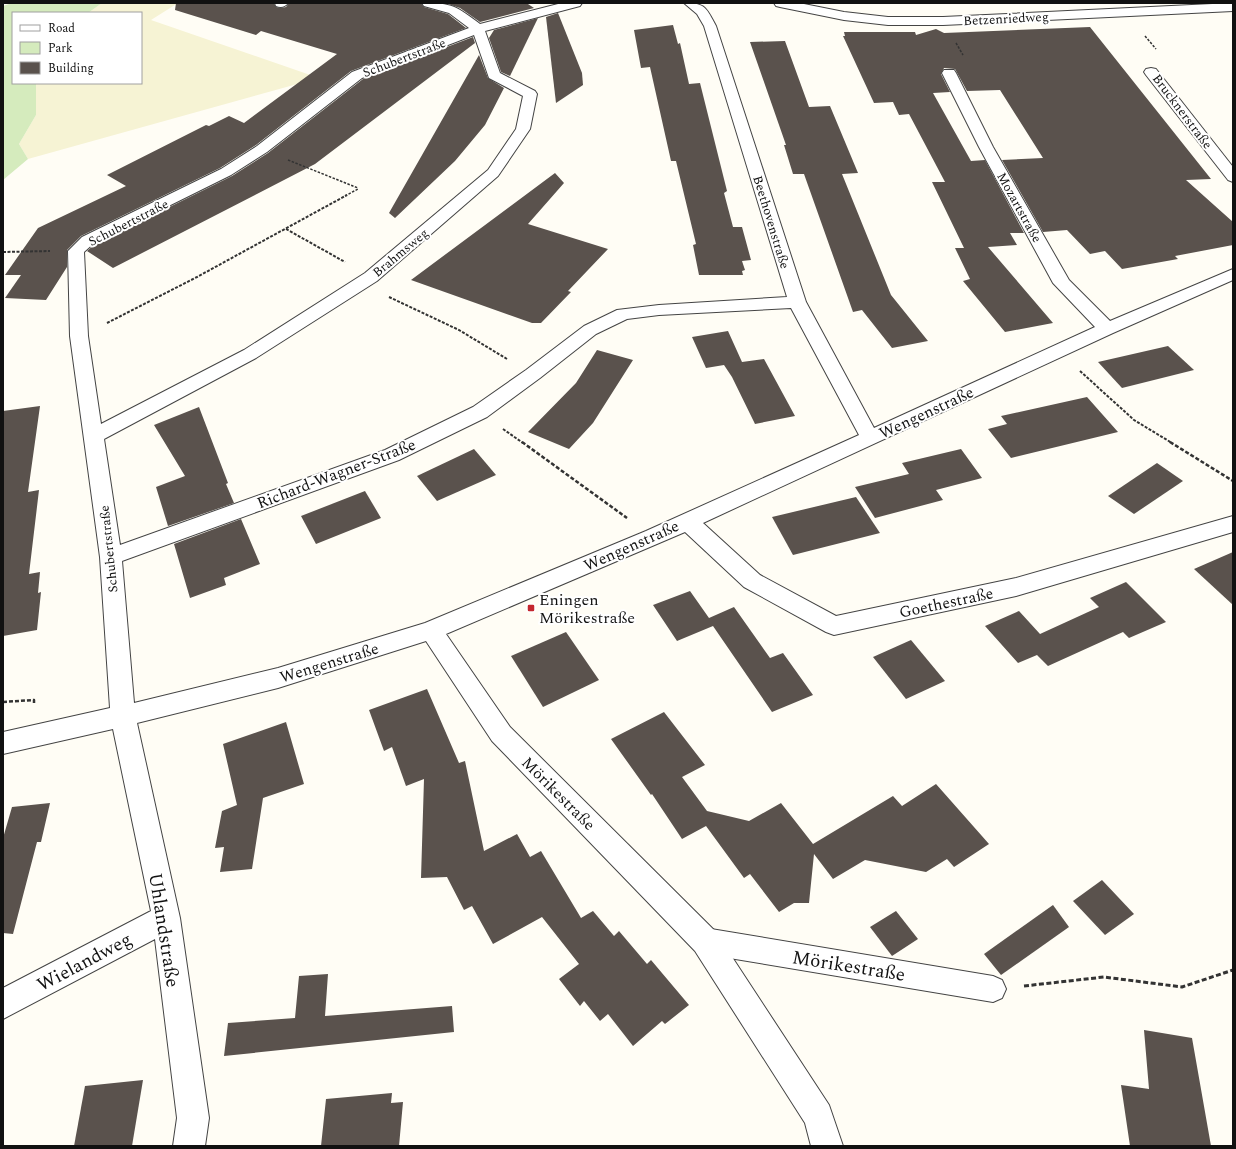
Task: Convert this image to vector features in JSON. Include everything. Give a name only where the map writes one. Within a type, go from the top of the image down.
[{"type":"street","points":[[428,3],[453,10],[478,29]]},
{"type":"street","name":"Schubertstraße","points":[[123,716],[111,557],[79,336],[76,250],[88,240],[226,172],[262,149],[356,75],[478,29],[576,3]]},
{"type":"street","name":"Beethovenstraße","points":[[690,3],[702,12],[710,26],[797,302],[870,438]]},
{"type":"street","name":"Betzenriedweg","points":[[780,3],[844,16],[888,21],[943,21],[1233,7]]},
{"type":"street","points":[[1176,3],[1190,9]]},
{"type":"street","name":"Brahmsweg","points":[[94,436],[250,354],[371,277],[493,173],[523,129],[530,94],[494,75],[478,29]]},
{"type":"street","name":"Brucknerstraße","points":[[1151,72],[1233,177]]},
{"type":"street","name":"Mozartstraße","points":[[949,73],[986,147],[1062,283],[1107,329]]},
{"type":"street","name":"Wengenstraße","points":[[3,743],[123,716],[278,678],[431,630],[654,537],[1107,329],[1233,274]]},
{"type":"street","name":"Richard-Wagner-Straße","points":[[111,557],[392,455],[480,412],[533,374],[590,330],[623,314],[659,310],[797,302]]},
{"type":"street","name":"Goethestraße","points":[[687,521],[752,581],[834,626],[1016,587],[1233,524]]},
{"type":"street","name":"Mörikestraße","points":[[431,630],[501,734],[705,941],[818,1116],[827,1146]]},
{"type":"street","name":"Uhlandstraße","points":[[123,716],[166,918],[193,1118],[189,1146]]},
{"type":"street","name":"Wielandweg","points":[[3,1004],[166,918]]},
{"type":"lane","name":"Mörikestraße","points":[[705,941],[993,989]]},
{"type":"path","name":"Brucknerstraße","points":[[1126,12],[1167,62],[1151,72]]},
{"type":"path","points":[[79,336],[197,277],[358,189],[262,149]]},
{"type":"path","points":[[286,229],[371,277]]},
{"type":"path","points":[[3,252],[76,250]]},
{"type":"path","points":[[382,294],[458,330],[533,374]]},
{"type":"path","points":[[1059,352],[1134,420],[1233,481]]},
{"type":"path","points":[[480,412],[654,537]]},
{"type":"path","points":[[993,989],[1104,977],[1182,987],[1233,970]]},
{"type":"shaded area","points":[[102,3],[178,3],[151,20],[319,78],[28,159],[19,144],[36,115],[36,84],[142,84],[142,12],[89,12]]},
{"type":"green space","points":[[12,3],[102,3],[89,12],[12,12],[12,84],[36,84],[36,115],[19,144],[28,159],[3,180],[3,6]]},
{"type":"building","points":[[176,3],[274,3],[276,7],[281,8],[286,7],[289,3],[421,3],[424,7],[448,14],[466,28],[351,71],[256,145],[220,168],[81,236],[67,250],[67,267],[46,300],[5,298],[21,275],[5,275],[38,228],[126,186],[107,175],[206,125],[209,126],[229,116],[244,123],[337,54],[261,31],[256,35],[175,10]]},
{"type":"building","points":[[445,3],[529,3],[528,4],[534,8],[480,22],[460,8]]},
{"type":"building","points":[[558,13],[582,73],[583,85],[556,103],[546,17]]},
{"type":"building","points":[[538,18],[510,76],[501,72],[489,38],[494,30]]},
{"type":"building","points":[[673,25],[678,44],[680,43],[689,84],[700,83],[727,191],[724,193],[733,227],[742,227],[751,260],[742,261],[745,270],[742,271],[743,275],[699,275],[693,245],[696,244],[676,161],[671,161],[650,67],[641,68],[634,30]]},
{"type":"building","points":[[1090,27],[1211,179],[1186,180],[1233,222],[1233,245],[1175,256],[1178,259],[1122,269],[1105,251],[1090,254],[1067,230],[1043,232],[1002,160],[1043,158],[1000,90],[967,91],[955,69],[944,68],[941,74],[950,92],[933,93],[971,161],[985,160],[1024,233],[1010,233],[1017,245],[988,247],[1053,323],[1005,332],[963,281],[970,279],[955,248],[964,248],[932,182],[945,182],[909,114],[899,115],[893,102],[874,103],[843,36],[845,36],[844,32],[915,32],[916,35],[936,29],[944,33]]},
{"type":"building","points":[[473,37],[475,43],[315,164],[113,268],[87,251],[95,244],[232,176],[268,153],[363,79]]},
{"type":"building","points":[[785,41],[809,107],[830,106],[858,173],[842,174],[891,295],[928,341],[892,348],[862,310],[853,312],[804,174],[793,174],[784,145],[786,145],[750,42]]},
{"type":"building","points":[[479,55],[488,78],[504,88],[485,125],[455,161],[395,218],[389,213]]},
{"type":"building","points":[[555,173],[564,183],[528,224],[608,249],[568,291],[571,292],[541,323],[532,323],[411,280]]},
{"type":"building","points":[[728,331],[742,362],[764,359],[795,416],[755,424],[732,377],[724,365],[706,368],[692,337]]},
{"type":"building","points":[[1168,346],[1194,370],[1122,388],[1098,362]]},
{"type":"building","points":[[597,350],[633,360],[593,423],[569,449],[528,432],[576,383]]},
{"type":"building","points":[[1087,397],[1118,432],[1011,458],[988,429],[1007,424],[1001,416]]},
{"type":"building","points":[[40,406],[28,492],[39,490],[29,574],[40,572],[38,593],[41,592],[37,630],[3,636],[3,411]]},
{"type":"building","points":[[199,407],[228,483],[226,484],[234,503],[168,526],[156,487],[185,476],[154,425]]},
{"type":"building","points":[[474,449],[496,475],[437,501],[417,476]]},
{"type":"building","points":[[961,449],[982,478],[936,490],[943,500],[875,518],[855,487],[909,474],[902,463]]},
{"type":"building","points":[[1157,463],[1183,481],[1134,514],[1108,496]]},
{"type":"building","points":[[365,491],[381,518],[316,544],[301,516]]},
{"type":"building","points":[[856,497],[880,533],[793,555],[772,517]]},
{"type":"building","points":[[241,519],[260,564],[224,578],[226,585],[190,598],[174,544]]},
{"type":"building","points":[[1233,552],[1233,605],[1194,569]]},
{"type":"building","points":[[1126,582],[1166,622],[1129,638],[1123,632],[1048,666],[1037,655],[1018,663],[985,626],[1019,611],[1040,634],[1099,607],[1090,598]]},
{"type":"building","points":[[690,591],[709,618],[734,607],[770,658],[783,653],[813,695],[772,712],[713,626],[677,641],[653,605]]},
{"type":"building","points":[[566,632],[599,680],[543,707],[511,656]]},
{"type":"building","points":[[911,640],[945,681],[906,699],[873,657]]},
{"type":"building","points":[[427,689],[459,763],[465,761],[484,851],[517,834],[530,857],[541,851],[581,918],[593,911],[614,936],[619,931],[647,964],[651,960],[689,1005],[665,1024],[662,1021],[633,1046],[608,1014],[600,1021],[584,1001],[580,1006],[559,979],[579,964],[542,917],[493,944],[472,906],[464,910],[447,877],[421,878],[424,779],[406,786],[392,747],[384,751],[369,710]]},
{"type":"building","points":[[664,712],[705,765],[682,777],[707,811],[749,821],[781,803],[813,844],[893,796],[902,806],[936,784],[989,844],[954,867],[947,859],[926,872],[865,860],[833,879],[814,854],[809,903],[794,903],[779,912],[750,874],[744,878],[706,826],[682,839],[652,794],[651,795],[611,739]]},
{"type":"building","points":[[286,722],[304,784],[263,798],[252,869],[220,872],[224,847],[215,848],[222,811],[237,805],[223,744]]},
{"type":"building","points":[[50,803],[41,842],[37,842],[13,934],[3,933],[3,838],[12,807]]},
{"type":"building","points":[[1102,880],[1134,914],[1105,935],[1073,901]]},
{"type":"building","points":[[1053,905],[1069,927],[1001,975],[984,954]]},
{"type":"building","points":[[896,911],[918,939],[892,956],[870,927]]},
{"type":"building","points":[[328,974],[325,1016],[452,1006],[454,1032],[224,1056],[228,1023],[295,1018],[299,976]]},
{"type":"building","points":[[1144,1030],[1192,1038],[1211,1146],[1130,1146],[1121,1085],[1149,1089]]},
{"type":"building","points":[[143,1080],[132,1146],[74,1146],[85,1086]]},
{"type":"building","points":[[392,1093],[391,1103],[403,1102],[399,1146],[321,1146],[326,1099]]},
{"type":"place","name":"Eningen Mörikestraße","points":[[531,608]]}]
